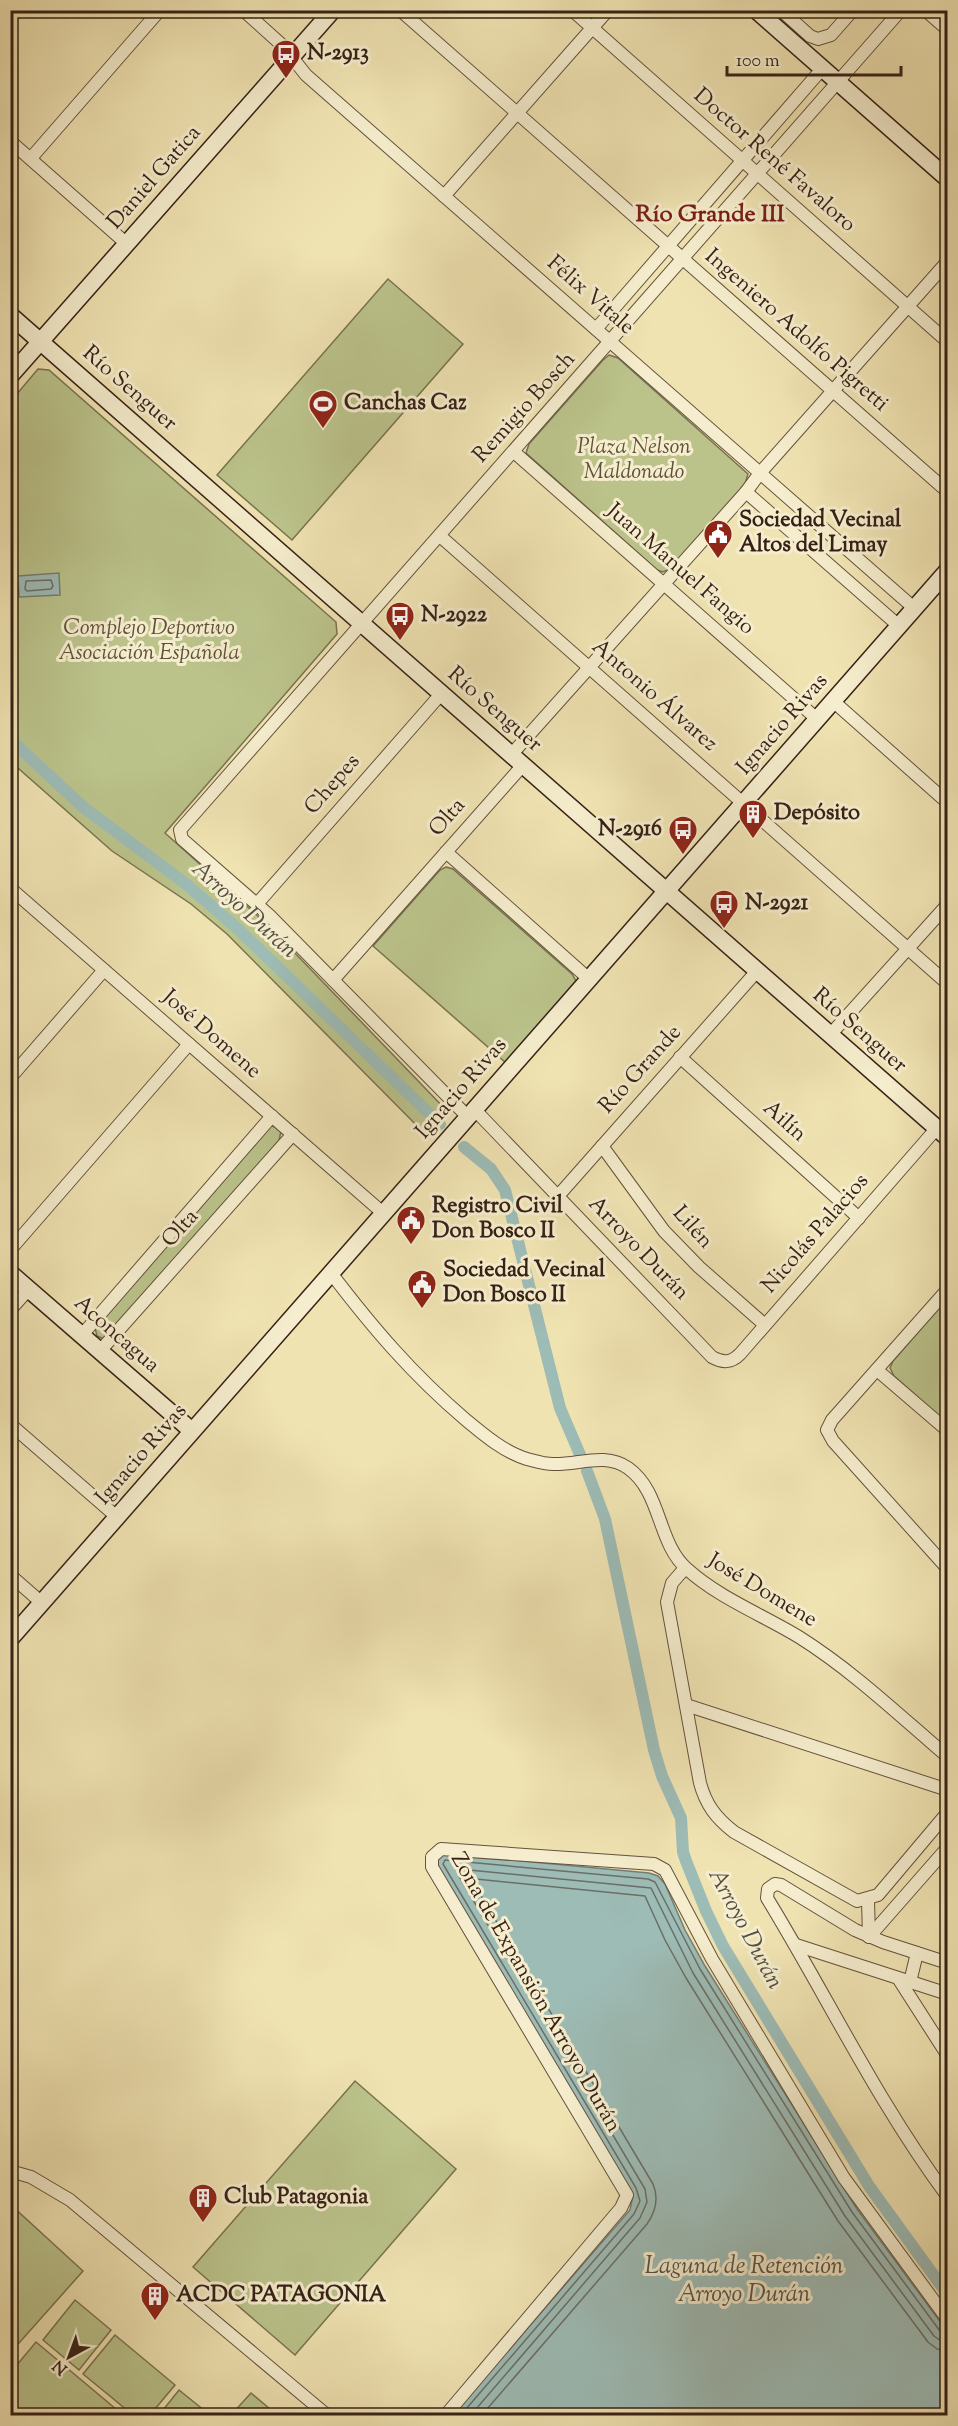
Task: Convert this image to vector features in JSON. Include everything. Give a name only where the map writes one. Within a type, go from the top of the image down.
[{"type":"main road","name":"Daniel Gatica","points":[[10,376],[333,10]]},
{"type":"main road","points":[[756,10],[948,179]]},
{"type":"main road","name":"Río Senguer","points":[[10,315],[942,1134]]},
{"type":"main road","name":"Ignacio Rivas","points":[[10,1639],[948,570]]},
{"type":"main road","name":"Aconcagua","points":[[10,1273],[192,1431]]},
{"type":"street","points":[[31,158],[160,10]]},
{"type":"street","name":"Félix Vitale","points":[[243,10],[279,42],[306,75],[914,608]]},
{"type":"street","name":"Ingeniero Adolfo Pigretti","points":[[400,10],[948,492]]},
{"type":"street","name":"Doctor René Favaloro","points":[[572,10],[948,342]]},
{"type":"street","points":[[444,196],[608,10]]},
{"type":"street","points":[[781,10],[810,36],[823,39],[831,35],[853,10]]},
{"type":"street","name":"Remigio Bosch","points":[[180,833],[184,824],[611,343],[901,10]]},
{"type":"street","points":[[925,10],[948,30]]},
{"type":"street","points":[[596,329],[822,69]]},
{"type":"street","points":[[10,141],[127,244]]},
{"type":"street","name":"Olta","points":[[333,980],[446,852],[589,667],[948,261]]},
{"type":"street","name":"Juan Manuel Fangio","points":[[514,452],[818,719]]},
{"type":"street","points":[[746,492],[899,626]]},
{"type":"street","name":"Antonio Álvarez","points":[[440,536],[948,984]]},
{"type":"street","name":"Chepes","points":[[257,904],[441,694]]},
{"type":"street","points":[[833,701],[948,802]]},
{"type":"street","name":"Arroyo Durán","points":[[180,833],[182,839],[257,904],[558,1196],[712,1356],[724,1362]]},
{"type":"street","points":[[446,852],[589,979]]},
{"type":"street","name":"José Domene","points":[[13,896],[104,970],[383,1213]]},
{"type":"street","points":[[830,1035],[948,904]]},
{"type":"street","points":[[10,1078],[104,970]]},
{"type":"street","name":"Río Grande","points":[[558,1196],[757,971]]},
{"type":"street","points":[[10,1250],[189,1044]]},
{"type":"street","name":"Ailín","points":[[680,1058],[859,1218]]},
{"type":"street","name":"Olta","points":[[82,1335],[272,1116]]},
{"type":"street","name":"Olta","points":[[100,1351],[293,1134]]},
{"type":"street","name":"Nicolás Palacios","points":[[724,1362],[736,1358],[859,1218],[942,1134]]},
{"type":"street","name":"Lilén","points":[[602,1146],[664,1231],[699,1267],[765,1325]]},
{"type":"street","name":"José Domene","points":[[331,1273],[405,1365],[448,1405],[491,1439],[524,1458],[538,1462],[570,1463],[604,1459],[617,1462],[629,1469],[648,1490],[676,1557],[685,1568],[709,1586],[800,1638],[826,1656],[948,1757]]},
{"type":"street","points":[[10,1310],[29,1289]]},
{"type":"street","points":[[946,1293],[832,1420],[827,1430],[833,1441],[948,1569]]},
{"type":"street","points":[[877,1370],[948,1431]]},
{"type":"street","points":[[10,1424],[117,1517]]},
{"type":"street","points":[[685,1568],[672,1583],[667,1602],[705,1800],[722,1823],[857,1901],[868,1900],[888,1886],[948,1812]]},
{"type":"street","points":[[10,1575],[42,1603]]},
{"type":"street","points":[[686,1705],[948,1790]]},
{"type":"street","points":[[869,1937],[948,1847]]},
{"type":"street","name":"Zona de Expansión Arroyo Durán","points":[[445,2415],[621,2208],[627,2195],[432,1867],[432,1857],[441,1850],[654,1864],[665,1870],[712,1959],[844,2178],[948,2320]]},
{"type":"street","points":[[947,2196],[912,2150],[888,2111],[796,1945],[767,1898],[768,1890],[775,1884],[789,1889],[840,1923],[869,1937],[948,1963]]},
{"type":"street","points":[[868,1900],[869,1937]]},
{"type":"street","points":[[796,1945],[948,1994]]},
{"type":"street","points":[[904,1980],[917,1953]]},
{"type":"street","points":[[904,1980],[948,2056]]},
{"type":"street","points":[[10,2171],[31,2177],[70,2200],[328,2415]]},
{"type":"green space","name":"Canchas Caz","points":[[388,279],[463,344],[292,540],[217,475]]},
{"type":"green space","name":"Plaza Nelson Maldonado","points":[[609,355],[618,358],[748,474],[745,484],[670,569],[663,572],[657,570],[526,453],[529,444]]},
{"type":"green space","name":"Complejo Deportivo Asociación Española","points":[[38,369],[49,370],[336,622],[337,634],[165,833],[267,924],[449,1113],[428,1137],[227,934],[191,904],[112,851],[11,762],[11,401]]},
{"type":"green space","points":[[446,867],[453,869],[572,974],[576,981],[506,1063],[373,946],[440,870]]},
{"type":"green space","points":[[271,1126],[281,1131],[279,1141],[104,1339],[97,1336],[95,1328]]},
{"type":"green space","points":[[947,1304],[947,1423],[894,1376],[890,1368],[893,1361],[939,1308]]},
{"type":"green space","points":[[355,2081],[456,2169],[295,2355],[193,2267]]},
{"type":"green space","points":[[11,2205],[83,2271],[11,2352]]},
{"type":"green space","points":[[75,2300],[111,2330],[79,2370],[43,2340]]},
{"type":"green space","points":[[115,2335],[175,2385],[150,2415],[133,2415],[83,2374]]},
{"type":"green space","points":[[36,2342],[123,2415],[11,2415],[11,2372]]},
{"type":"green space","points":[[179,2390],[210,2415],[159,2415]]},
{"type":"green space","points":[[251,2393],[277,2415],[231,2415]]},
{"type":"water","points":[[59,573],[60,595],[19,597],[18,576]]},
{"type":"water","name":"Laguna de Retención Arroyo Durán","points":[[440,1855],[649,1873],[658,1876],[665,1884],[685,1930],[705,1966],[857,2209],[947,2331],[947,2415],[452,2415],[630,2210],[633,2196],[436,1864]]},
{"type":"waterway","name":"Arroyo Durán","points":[[10,739],[83,807],[186,884],[237,928],[440,1124]]},
{"type":"waterway","name":"Arroyo Durán","points":[[464,1147],[491,1169],[505,1190],[560,1408],[581,1457]]},
{"type":"waterway","name":"Arroyo Durán","points":[[587,1471],[605,1519],[654,1750],[662,1776],[681,1818],[683,1852],[706,1911],[723,1946],[869,2186],[948,2295]]},
{"type":"place","name":"N-2913","points":[[286,80]]},
{"type":"place","name":"Canchas Caz","points":[[323,430]]},
{"type":"place","name":"Sociedad Vecinal Altos del Limay","points":[[718,560]]},
{"type":"place","name":"N-2922","points":[[400,642]]},
{"type":"place","name":"Depósito","points":[[753,840]]},
{"type":"place","name":"N-2916","points":[[683,856]]},
{"type":"place","name":"N-2921","points":[[724,930]]},
{"type":"place","name":"Registro Civil Don Bosco II","points":[[411,1246]]},
{"type":"place","name":"Sociedad Vecinal Don Bosco II","points":[[422,1310]]},
{"type":"place","name":"Club Patagonia","points":[[203,2224]]},
{"type":"place","name":"ACDC PATAGONIA","points":[[155,2322]]},
{"type":"district","name":"Río Grande III","points":[[710,215]]}]
